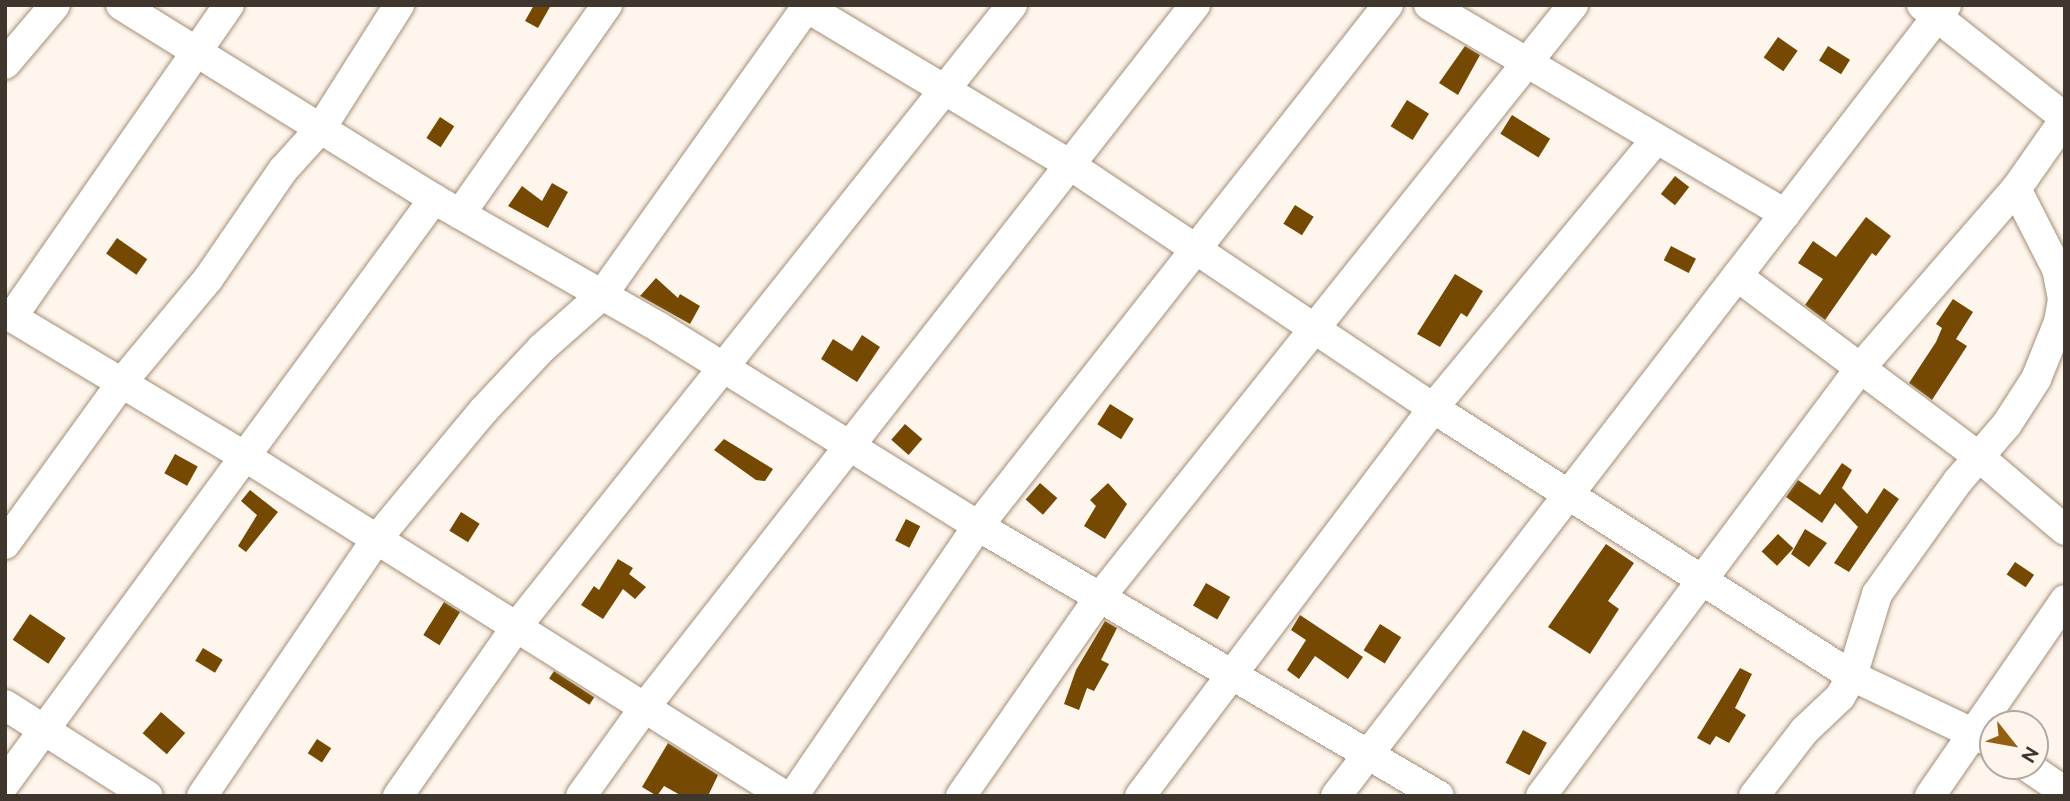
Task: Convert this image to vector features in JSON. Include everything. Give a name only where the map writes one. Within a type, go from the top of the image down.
[{"type":"street","points":[[5,64],[55,5]]},
{"type":"street","points":[[121,5],[447,207],[726,369],[978,526],[1439,796]]},
{"type":"street","points":[[229,5],[198,53],[9,315],[246,457],[375,541],[517,626],[785,796]]},
{"type":"street","points":[[5,544],[123,381],[208,279],[303,143],[321,128],[399,5]]},
{"type":"street","points":[[5,783],[47,732],[246,457],[607,5]]},
{"type":"street","points":[[398,796],[517,626],[726,369],[1012,5]]},
{"type":"street","points":[[581,796],[645,707],[1195,5]]},
{"type":"street","points":[[793,796],[978,526],[1194,246],[1388,5]]},
{"type":"street","points":[[1429,5],[1785,214]]},
{"type":"street","points":[[961,796],[1100,597],[1311,328],[1573,5]]},
{"type":"street","points":[[202,796],[375,541],[483,411],[542,348],[602,295],[806,6],[1070,164],[1433,408],[1569,492],[1852,676],[1979,735]]},
{"type":"street","points":[[1336,796],[1785,214],[1935,9],[2065,118],[2016,189],[1861,367],[1541,796]]},
{"type":"street","points":[[1140,796],[1433,408],[1656,139]]},
{"type":"street","points":[[1754,796],[1804,730],[1840,697],[1852,676],[1877,594],[1978,456],[2007,424],[2036,379],[2059,322],[2063,299],[2057,269],[2016,189]]},
{"type":"street","points":[[1737,276],[1978,456],[2065,530]]},
{"type":"street","points":[[2000,710],[2065,600]]},
{"type":"street","points":[[5,705],[148,796]]},
{"type":"street","points":[[1930,796],[1979,742]]},
{"type":"street","points":[[2047,780],[2065,792]]},
{"type":"building","points":[[534,5],[551,5],[538,28],[525,21]]},
{"type":"building","points":[[1778,37],[1798,51],[1783,71],[1764,57]]},
{"type":"building","points":[[1465,46],[1480,55],[1458,95],[1439,83]]},
{"type":"building","points":[[1828,46],[1850,60],[1841,74],[1819,60]]},
{"type":"building","points":[[1407,100],[1429,114],[1413,140],[1391,126]]},
{"type":"building","points":[[1512,115],[1550,139],[1539,158],[1500,134]]},
{"type":"building","points":[[440,117],[454,126],[441,147],[426,138]]},
{"type":"building","points":[[1675,176],[1689,187],[1675,205],[1661,194]]},
{"type":"building","points":[[552,183],[568,192],[548,228],[508,206],[522,186],[542,201]]},
{"type":"building","points":[[1295,205],[1314,217],[1302,235],[1283,224]]},
{"type":"building","points":[[1866,217],[1891,236],[1876,256],[1872,253],[1825,320],[1805,305],[1823,279],[1798,263],[1813,241],[1836,257]]},
{"type":"building","points":[[117,238],[147,259],[136,275],[106,254]]},
{"type":"building","points":[[1671,246],[1696,259],[1689,273],[1664,260]]},
{"type":"building","points":[[1455,274],[1483,291],[1467,317],[1461,313],[1440,347],[1417,334]]},
{"type":"building","points":[[656,278],[678,298],[680,294],[700,306],[690,324],[640,296]]},
{"type":"building","points":[[1953,299],[1973,312],[1956,339],[1967,346],[1932,400],[1909,383],[1936,342],[1942,328],[1936,324]]},
{"type":"building","points":[[862,335],[880,347],[857,382],[821,359],[833,339],[852,351]]},
{"type":"building","points":[[1110,404],[1134,419],[1121,439],[1097,424]]},
{"type":"building","points":[[905,424],[922,439],[909,455],[891,440]]},
{"type":"building","points":[[724,439],[773,469],[765,481],[756,480],[714,450]]},
{"type":"building","points":[[175,454],[198,467],[187,486],[164,473]]},
{"type":"building","points":[[1842,463],[1852,470],[1842,488],[1867,514],[1884,488],[1899,499],[1849,572],[1834,563],[1858,527],[1835,503],[1822,523],[1786,497],[1798,480],[1820,495]]},
{"type":"building","points":[[1040,483],[1057,498],[1043,515],[1026,500]]},
{"type":"building","points":[[1108,483],[1127,504],[1105,539],[1084,526],[1096,506],[1090,500]]},
{"type":"building","points":[[250,490],[278,512],[246,552],[238,546],[257,515],[241,501]]},
{"type":"building","points":[[461,512],[480,524],[468,542],[449,531]]},
{"type":"building","points":[[906,519],[920,526],[909,548],[895,540]]},
{"type":"building","points":[[1805,529],[1827,543],[1809,567],[1791,554]]},
{"type":"building","points":[[1778,534],[1793,548],[1777,566],[1762,552]]},
{"type":"building","points":[[1606,544],[1634,563],[1608,601],[1619,609],[1590,654],[1548,627]]},
{"type":"building","points":[[618,559],[633,568],[629,574],[646,587],[635,599],[623,589],[603,619],[581,605],[594,586],[599,590]]},
{"type":"building","points":[[2015,562],[2034,575],[2026,587],[2007,574]]},
{"type":"building","points":[[1206,583],[1230,597],[1217,620],[1193,606]]},
{"type":"building","points":[[444,602],[460,612],[439,645],[423,635]]},
{"type":"building","points":[[30,614],[66,638],[48,664],[13,640]]},
{"type":"building","points":[[1300,615],[1363,657],[1348,679],[1315,656],[1299,679],[1287,670],[1306,640],[1291,630]]},
{"type":"building","points":[[1105,621],[1117,628],[1101,660],[1109,664],[1094,691],[1087,688],[1079,710],[1064,704],[1076,670]]},
{"type":"building","points":[[1380,624],[1401,637],[1385,664],[1364,650]]},
{"type":"building","points":[[203,648],[223,660],[215,673],[195,661]]},
{"type":"building","points":[[1740,668],[1752,674],[1735,708],[1746,715],[1729,743],[1716,736],[1710,745],[1697,738]]},
{"type":"building","points":[[554,671],[594,697],[589,705],[549,679]]},
{"type":"building","points":[[161,712],[185,733],[167,754],[143,733]]},
{"type":"building","points":[[1523,730],[1547,743],[1529,775],[1506,763]]},
{"type":"building","points":[[317,739],[331,748],[322,763],[308,753]]},
{"type":"building","points":[[668,743],[718,775],[708,796],[682,796],[664,786],[657,796],[642,787]]}]
